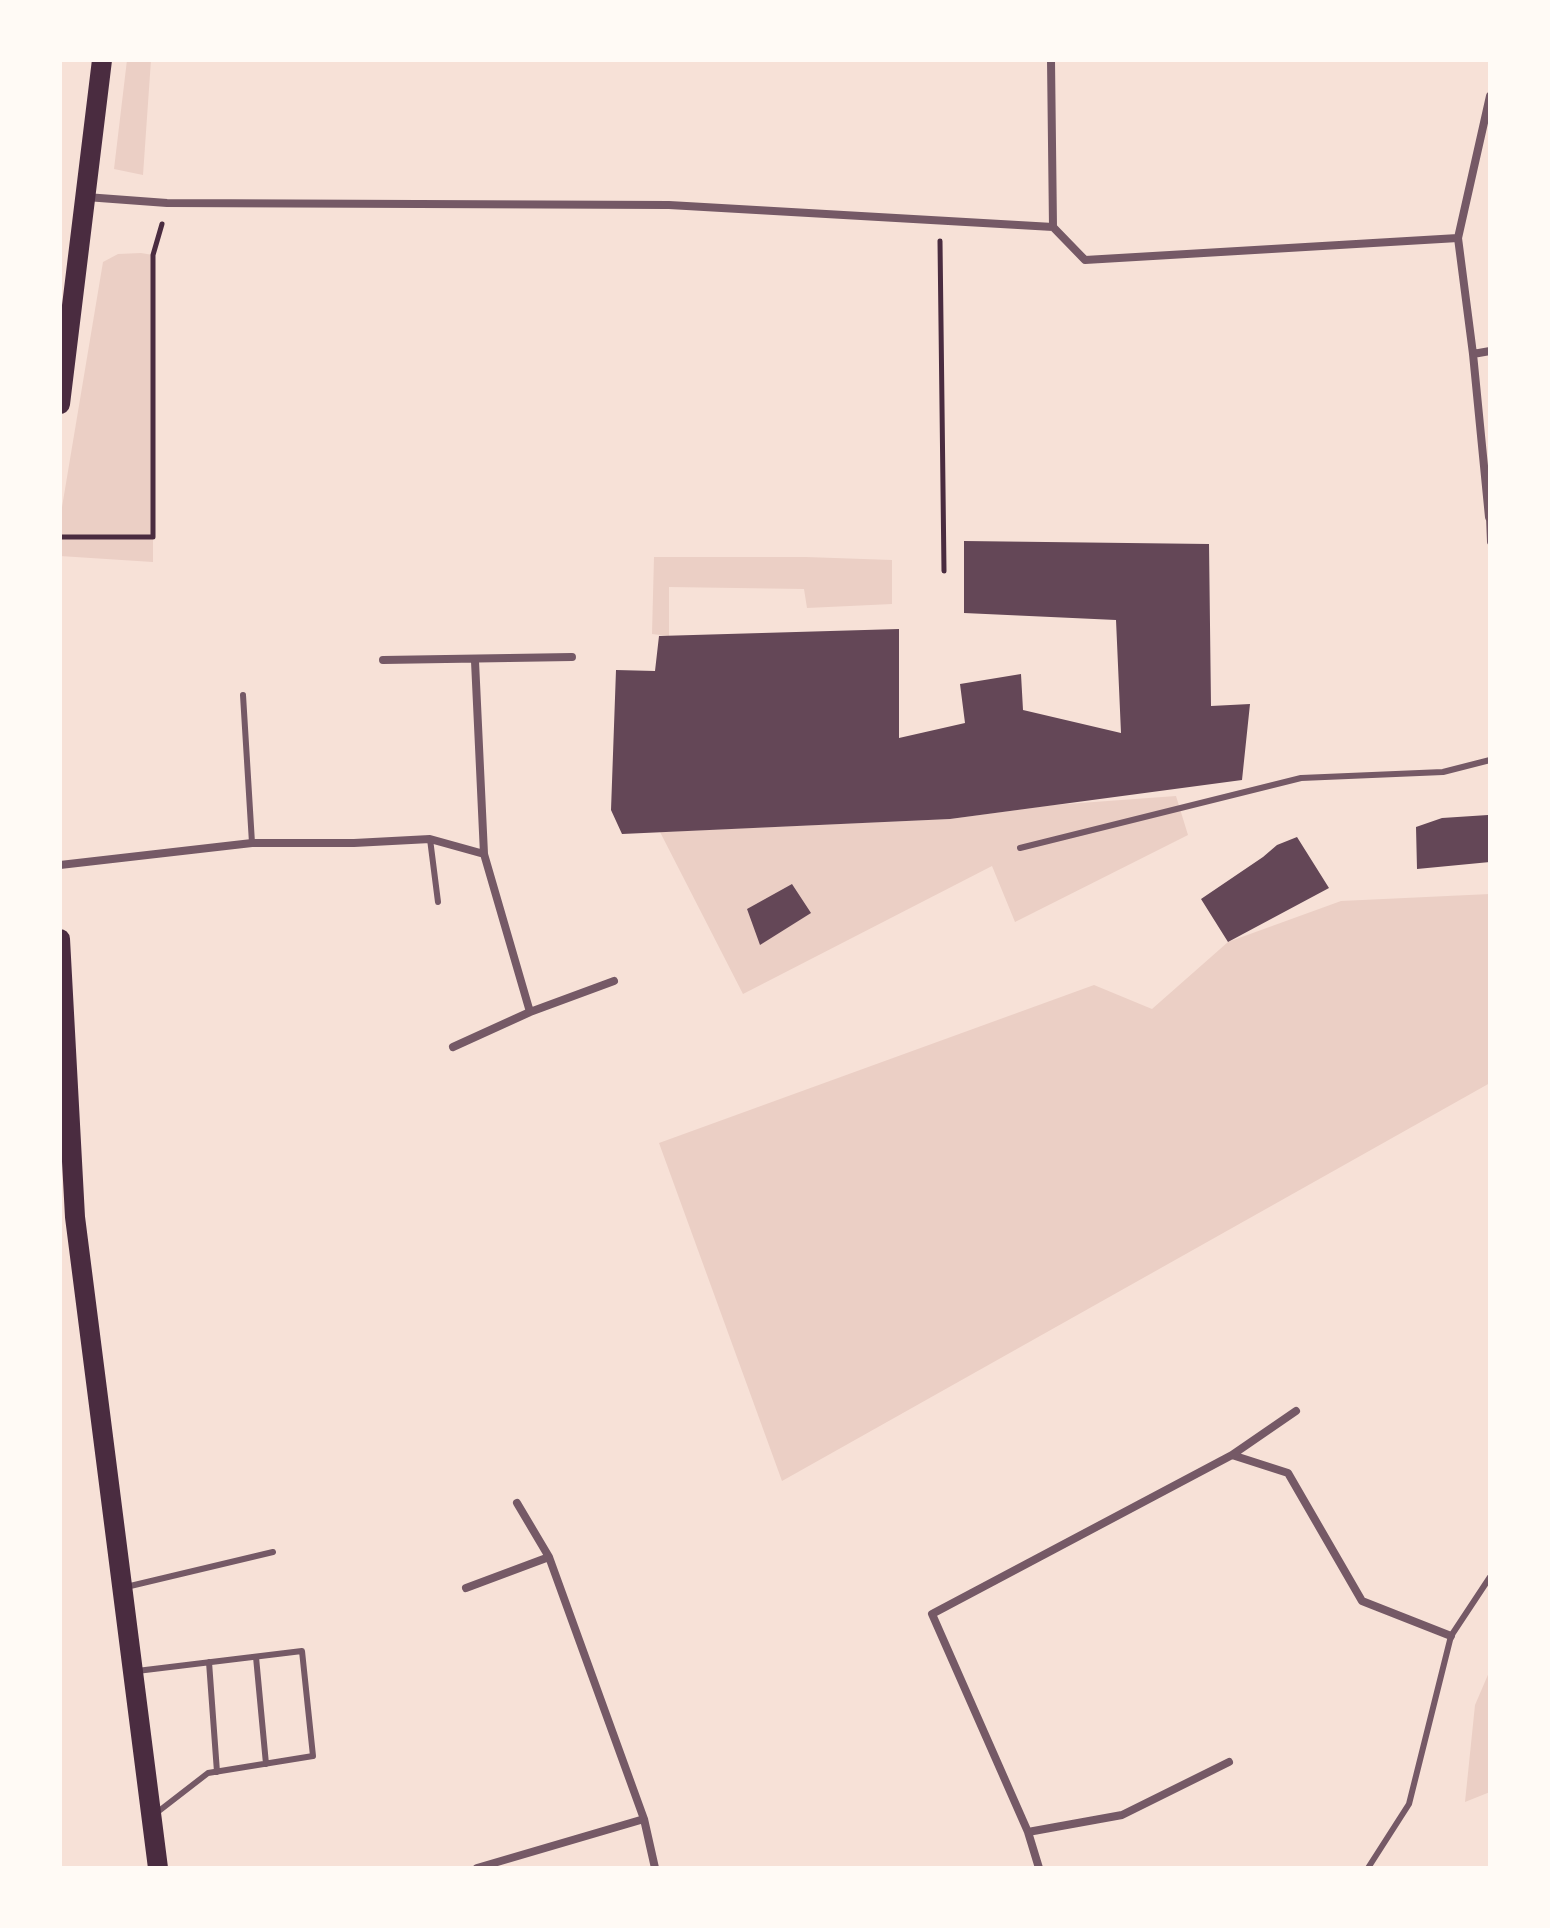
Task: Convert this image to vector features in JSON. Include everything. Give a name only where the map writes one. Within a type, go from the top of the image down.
[{"type":"main road","points":[[60,404],[102,60]]},
{"type":"main road","points":[[60,939],[68,1218],[123,1588],[158,1868]]},
{"type":"street","points":[[1051,60],[1053,227]]},
{"type":"street","points":[[1489,517],[1458,238],[1490,96]]},
{"type":"street","points":[[85,197],[167,203],[669,205],[1053,227],[1085,260],[1458,238]]},
{"type":"street","points":[[1473,354],[1490,351]]},
{"type":"street","points":[[383,660],[475,661],[572,657]]},
{"type":"street","points":[[475,661],[484,854],[530,1012]]},
{"type":"street","points":[[60,865],[252,843],[430,839],[484,854]]},
{"type":"street","points":[[453,1047],[530,1012],[614,981]]},
{"type":"street","points":[[1039,1868],[1028,1832],[932,1614],[1232,1455],[1296,1411]]},
{"type":"street","points":[[1232,1455],[1288,1473],[1362,1601],[1451,1636]]},
{"type":"street","points":[[517,1503],[549,1557],[644,1819],[655,1868]]},
{"type":"street","points":[[466,1588],[549,1557]]},
{"type":"street","points":[[1028,1832],[1122,1815],[1229,1762]]},
{"type":"street","points":[[477,1868],[644,1819]]},
{"type":"lane","points":[[1489,517],[1490,542]]},
{"type":"lane","points":[[243,695],[252,843]]},
{"type":"lane","points":[[1020,848],[1301,778],[1443,772],[1490,760]]},
{"type":"lane","points":[[430,839],[438,902]]},
{"type":"lane","points":[[123,1588],[273,1552]]},
{"type":"lane","points":[[1368,1868],[1409,1804],[1451,1636],[1490,1577]]},
{"type":"lane","points":[[133,1672],[302,1651],[313,1756],[208,1773],[151,1816]]},
{"type":"lane","points":[[256,1657],[266,1764]]},
{"type":"lane","points":[[209,1662],[217,1772]]},
{"type":"path","points":[[60,537],[153,537],[153,255],[167,203]]},
{"type":"path","points":[[940,220],[944,571]]},
{"type":"shaded area","points":[[127,60],[151,60],[143,175],[114,169]]},
{"type":"shaded area","points":[[118,254],[153,255],[153,562],[60,556],[60,519],[103,262]]},
{"type":"shaded area","points":[[654,557],[892,560],[892,604],[807,608],[804,589],[669,587],[669,636],[652,634]]},
{"type":"shaded area","points":[[1176,796],[1188,835],[1015,922],[992,866],[743,994],[660,832],[950,819],[1053,805]]},
{"type":"shaded area","points":[[1490,894],[1490,1083],[782,1481],[659,1143],[1094,985],[1152,1009],[1228,942],[1341,901]]},
{"type":"shaded area","points":[[1490,1670],[1490,1792],[1465,1802],[1475,1705]]},
{"type":"building","points":[[964,541],[1209,544],[1211,706],[1250,704],[1242,780],[950,819],[622,834],[611,810],[616,670],[655,671],[659,636],[899,629],[899,738],[965,723],[960,684],[1021,674],[1023,710],[1121,733],[1116,620],[964,613]]},
{"type":"building","points":[[1488,815],[1490,862],[1417,869],[1416,827],[1442,818]]},
{"type":"building","points":[[1297,837],[1329,888],[1228,942],[1201,899],[1277,845]]},
{"type":"building","points":[[792,884],[811,913],[760,945],[747,909]]}]
